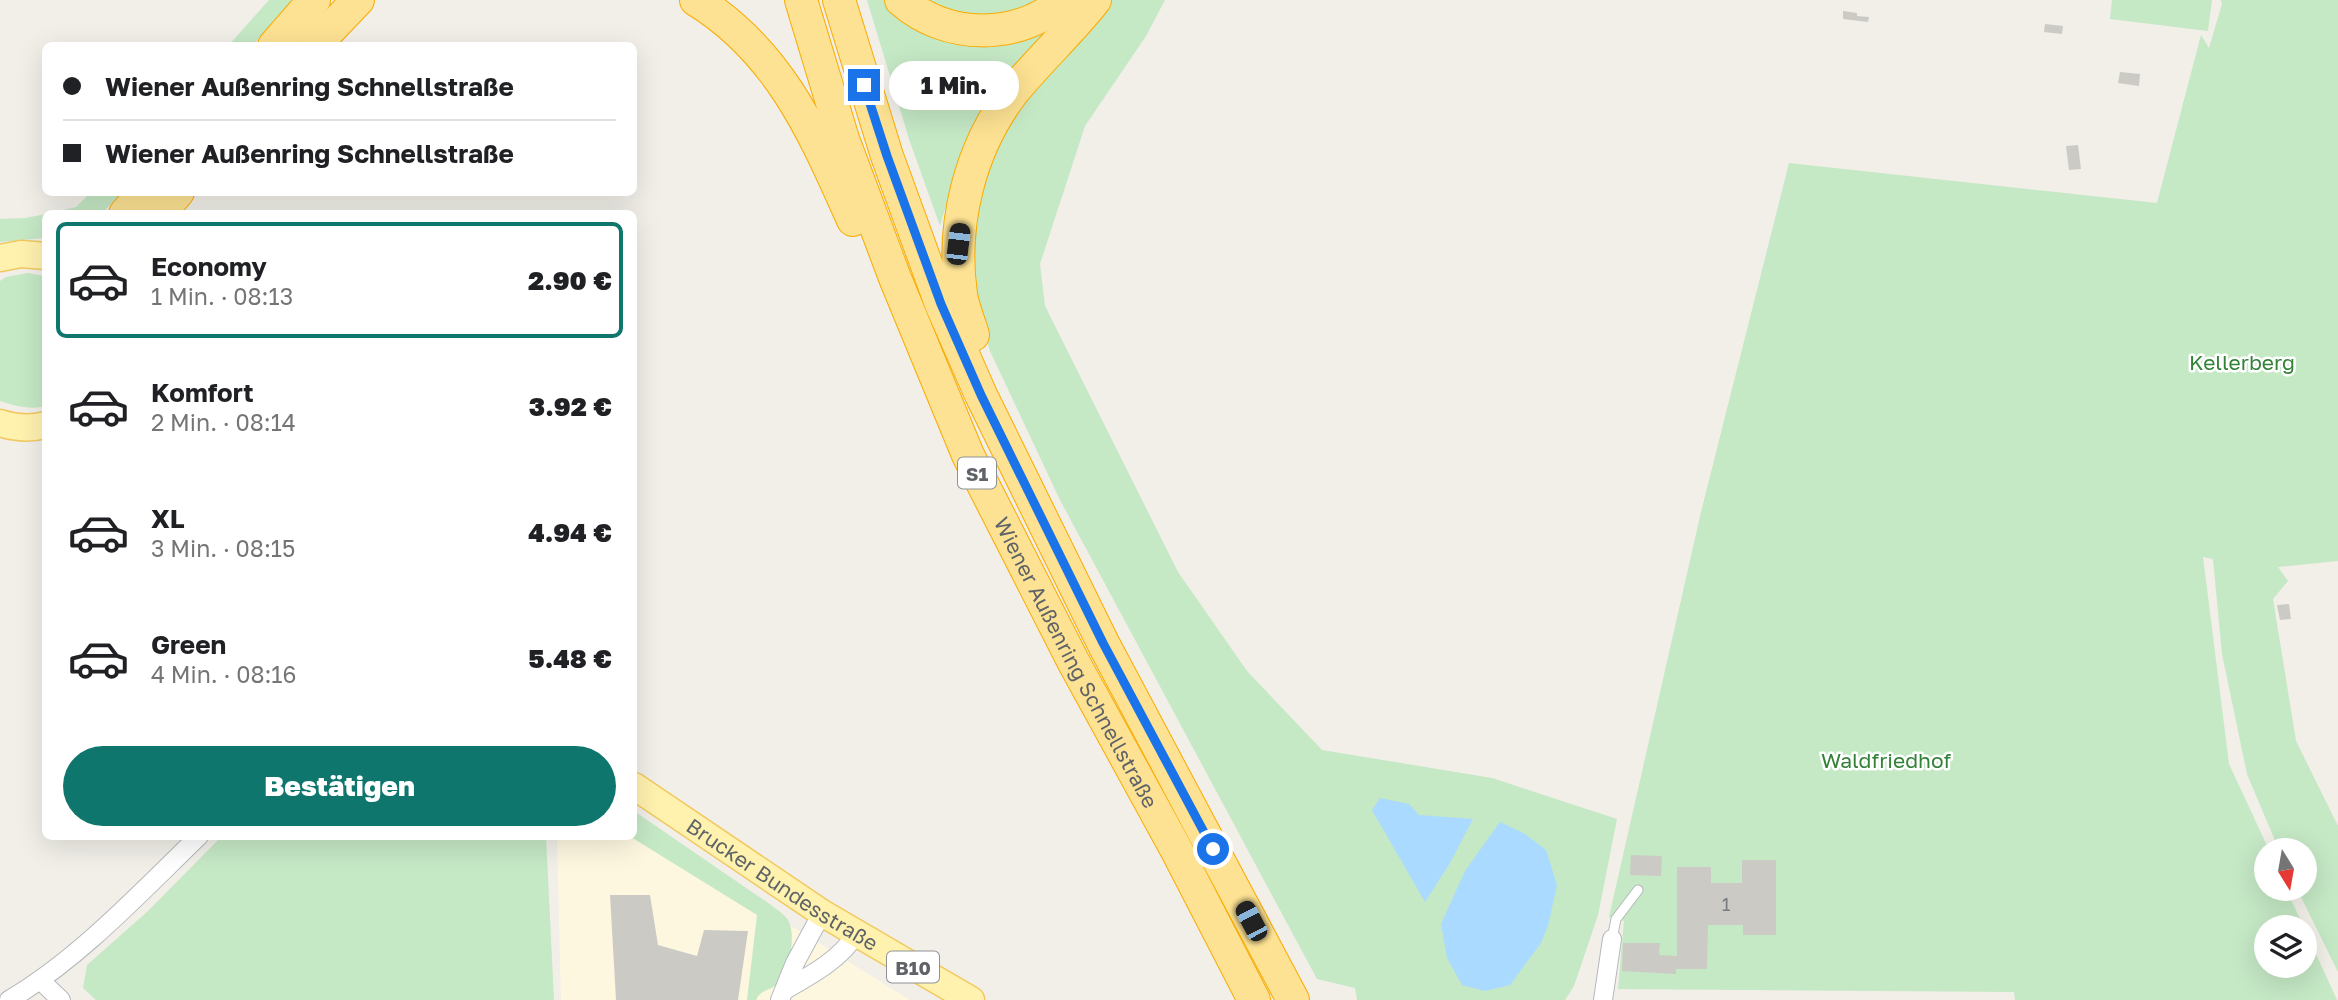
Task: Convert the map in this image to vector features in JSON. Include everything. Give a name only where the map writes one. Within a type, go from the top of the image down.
[{"type":"highway","points":[[280,42],[317,16],[358,0]]},
{"type":"highway","points":[[317,16],[377,0]]},
{"type":"highway","points":[[696,0],[724,20],[768,61],[785,85],[821,150],[866,248],[895,278]]},
{"type":"highway","name":"Wiener Außenring Schnellstraße","points":[[801,0],[844,139],[895,278],[968,454],[1073,661],[1176,849],[1254,1000]]},
{"type":"highway","name":"Wiener Außenring Schnellstraße","points":[[839,0],[887,156],[941,304],[981,395],[1103,643],[1293,1000]]},
{"type":"highway","points":[[901,0],[912,10],[932,20],[973,31],[1013,27],[1033,21],[1063,0]]},
{"type":"highway","points":[[981,395],[979,354],[961,296],[958,268],[962,209],[970,177],[981,147],[1011,95],[1095,0]]},
{"type":"highway","points":[[128,210],[141,196]]},
{"type":"highway","points":[[162,210],[175,196]]},
{"type":"main road","points":[[0,258],[21,254],[42,256]]},
{"type":"main road","points":[[0,423],[13,427],[42,426]]},
{"type":"main road","name":"Brucker Bundesstraße","points":[[637,788],[822,913],[971,1000]]},
{"type":"street","points":[[9,1000],[41,981],[195,840]]},
{"type":"street","points":[[783,995],[795,963],[822,913]]},
{"type":"street","points":[[783,995],[821,969],[848,946],[856,934]]},
{"type":"street","points":[[1604,1000],[1612,939]]},
{"type":"street","points":[[41,981],[61,1000]]},
{"type":"lane","points":[[1612,939],[1616,919],[1638,890]]},
{"type":"shaded area","points":[[637,830],[910,1000],[561,1000],[557,840],[637,840]]},
{"type":"green space","points":[[269,0],[293,0],[256,42],[232,42]]},
{"type":"green space","points":[[867,0],[888,0],[947,37],[1068,10],[983,107],[958,164],[940,226],[909,139]]},
{"type":"green space","points":[[920,0],[1046,0],[983,21]]},
{"type":"green space","points":[[1109,0],[1165,0],[1146,36],[1085,126],[1040,264],[1045,306],[1178,572],[1247,671],[1322,750],[1492,778],[1617,819],[1598,915],[1574,986],[1565,1000],[1357,1000],[1355,988],[1317,979],[1060,500],[990,351],[968,282],[966,240],[998,134]]},
{"type":"green space","points":[[2112,0],[2212,0],[2208,31],[2110,19]]},
{"type":"green space","points":[[2221,0],[2338,0],[2338,561],[2278,567],[2288,581],[2273,599],[2296,741],[2338,826],[2338,972],[2317,929],[2317,915],[2310,915],[2303,901],[2317,901],[2317,838],[2274,838],[2247,774],[2222,654],[2213,559],[2203,557],[2229,764],[2263,838],[2254,838],[2254,901],[2292,901],[2298,915],[2254,915],[2254,978],[2317,978],[2317,956],[2337,1000],[2015,1000],[2014,992],[1618,989],[1624,921],[1609,917],[1701,512],[1789,163],[2157,203],[2201,35],[2209,48]]},
{"type":"green space","points":[[87,196],[119,196],[105,210],[63,210],[76,207]]},
{"type":"green space","points":[[42,215],[42,238],[0,242],[0,219]]},
{"type":"green space","points":[[28,273],[42,275],[42,407],[17,406],[0,401],[0,281],[6,277]]},
{"type":"green space","points":[[637,813],[771,905],[788,920],[792,944],[785,971],[777,984],[760,994],[756,1000],[747,1000],[757,915],[636,840]]},
{"type":"green space","points":[[218,840],[546,840],[554,1000],[96,1000],[83,988],[87,965],[148,911]]},
{"type":"water","points":[[1380,798],[1409,804],[1419,815],[1473,819],[1450,863],[1425,902],[1372,810]]},
{"type":"water","points":[[1500,822],[1525,834],[1546,850],[1557,885],[1548,926],[1541,943],[1510,985],[1485,991],[1462,985],[1447,958],[1441,924],[1465,871]]},
{"type":"building","points":[[1843,11],[1869,17],[1868,22],[1843,19]]},
{"type":"building","points":[[2045,24],[2063,26],[2062,34],[2044,32]]},
{"type":"building","points":[[2120,72],[2140,74],[2139,86],[2118,83]]},
{"type":"building","points":[[2078,145],[2081,169],[2069,170],[2066,146]]},
{"type":"building","points":[[2289,604],[2291,619],[2280,620],[2277,605]]},
{"type":"building","points":[[1631,855],[1662,856],[1661,876],[1630,875]]},
{"type":"building","points":[[1742,860],[1776,860],[1776,935],[1743,935],[1743,925],[1708,925],[1707,969],[1676,969],[1676,974],[1622,971],[1623,943],[1660,943],[1659,955],[1677,956],[1677,867],[1711,867],[1711,883],[1742,883]]},
{"type":"building","points":[[610,895],[650,895],[658,945],[697,956],[704,930],[748,931],[738,1000],[616,1000]]},
{"type":"route","points":[[864,85],[941,304],[981,395],[1103,643],[1213,849]]},
{"type":"park label","name":"Kellerberg","points":[[2242,362]]},
{"type":"park label","name":"Waldfriedhof","points":[[1886,760]]}]
